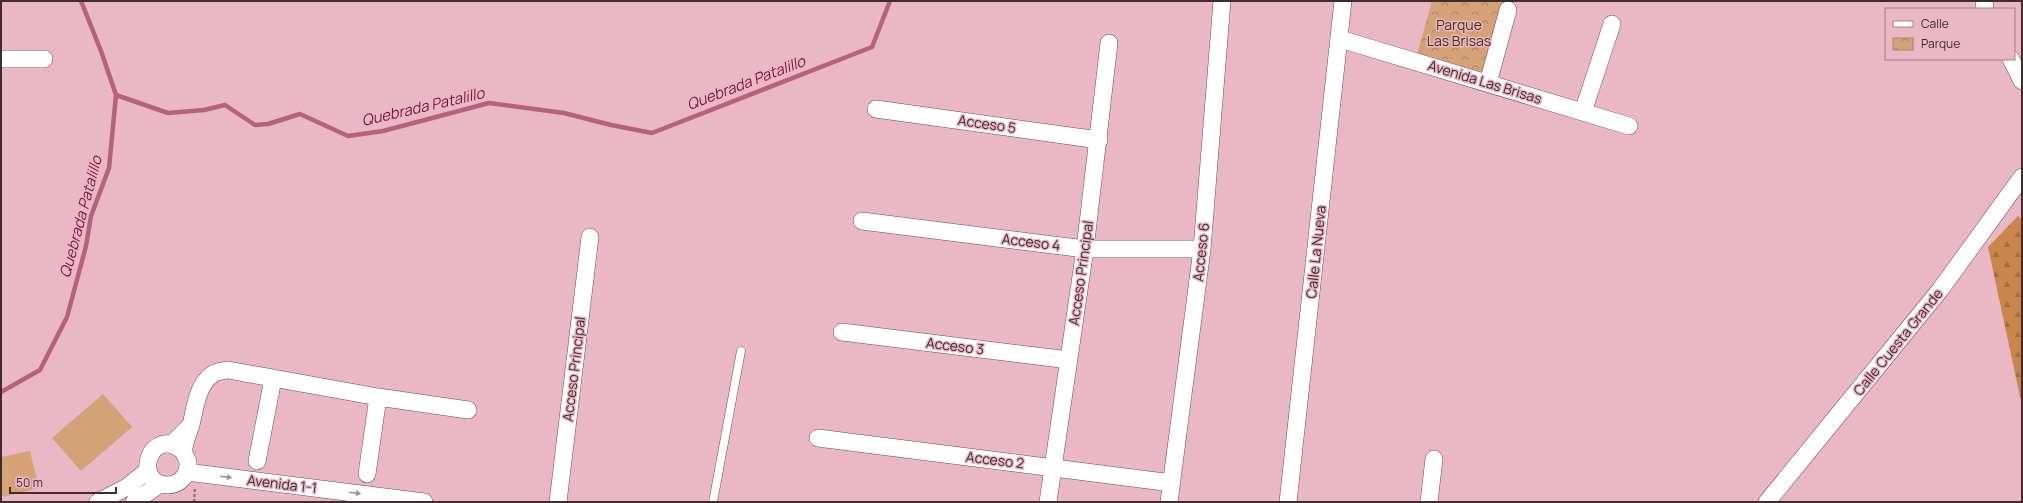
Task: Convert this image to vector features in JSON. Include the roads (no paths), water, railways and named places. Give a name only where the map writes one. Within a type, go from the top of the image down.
[{"type":"street","name":"Acceso 6","points":[[1169,502],[1202,249],[1222,1]]},
{"type":"street","name":"Calle La Nueva","points":[[1288,502],[1344,1]]},
{"type":"street","points":[[1488,83],[1508,10]]},
{"type":"street","points":[[1583,112],[1612,24]]},
{"type":"street","name":"Avenida Las Brisas","points":[[1340,39],[1629,126]]},
{"type":"street","name":"Acceso Principal","points":[[1048,502],[1085,248],[1099,140],[1109,43]]},
{"type":"street","points":[[1,59],[44,59]]},
{"type":"street","points":[[2012,60],[2022,81]]},
{"type":"street","name":"Acceso 5","points":[[876,109],[1099,140]]},
{"type":"street","name":"Calle Cuesta Grande","points":[[1767,502],[1940,290],[2022,177]]},
{"type":"street","name":"Acceso 4","points":[[862,221],[1085,248],[1202,249]]},
{"type":"street","name":"Acceso Principal","points":[[558,502],[590,237]]},
{"type":"street","name":"Acceso 3","points":[[842,332],[1069,360]]},
{"type":"street","points":[[178,448],[191,425],[200,392],[206,380],[214,373],[228,370],[378,397],[468,410]]},
{"type":"street","points":[[257,461],[273,379]]},
{"type":"street","points":[[367,474],[378,397]]},
{"type":"street","name":"Acceso 2","points":[[818,438],[1172,483]]},
{"type":"street","points":[[158,446],[178,448],[188,465],[187,472],[179,482],[166,485],[160,484],[154,480],[148,470],[149,456],[158,446]]},
{"type":"street","points":[[1429,502],[1434,459]]},
{"type":"street","points":[[98,502],[127,487],[148,470]]},
{"type":"street","name":"Avenida 1-1","points":[[187,472],[424,502]]},
{"type":"street","points":[[134,502],[160,484]]},
{"type":"lane","points":[[713,502],[741,351]]},
{"type":"waterway","points":[[81,1],[101,51],[116,95]]},
{"type":"waterway","name":"Quebrada Patalillo","points":[[1,392],[40,370],[67,317],[86,246],[91,216],[109,168],[116,95],[168,113],[204,110],[225,105],[255,125],[268,124],[300,114],[348,136],[383,131],[489,103],[564,113],[611,125],[652,133],[872,47],[890,1]]},
{"type":"park label","name":"Parque Las Brisas","points":[[1459,34]]}]
